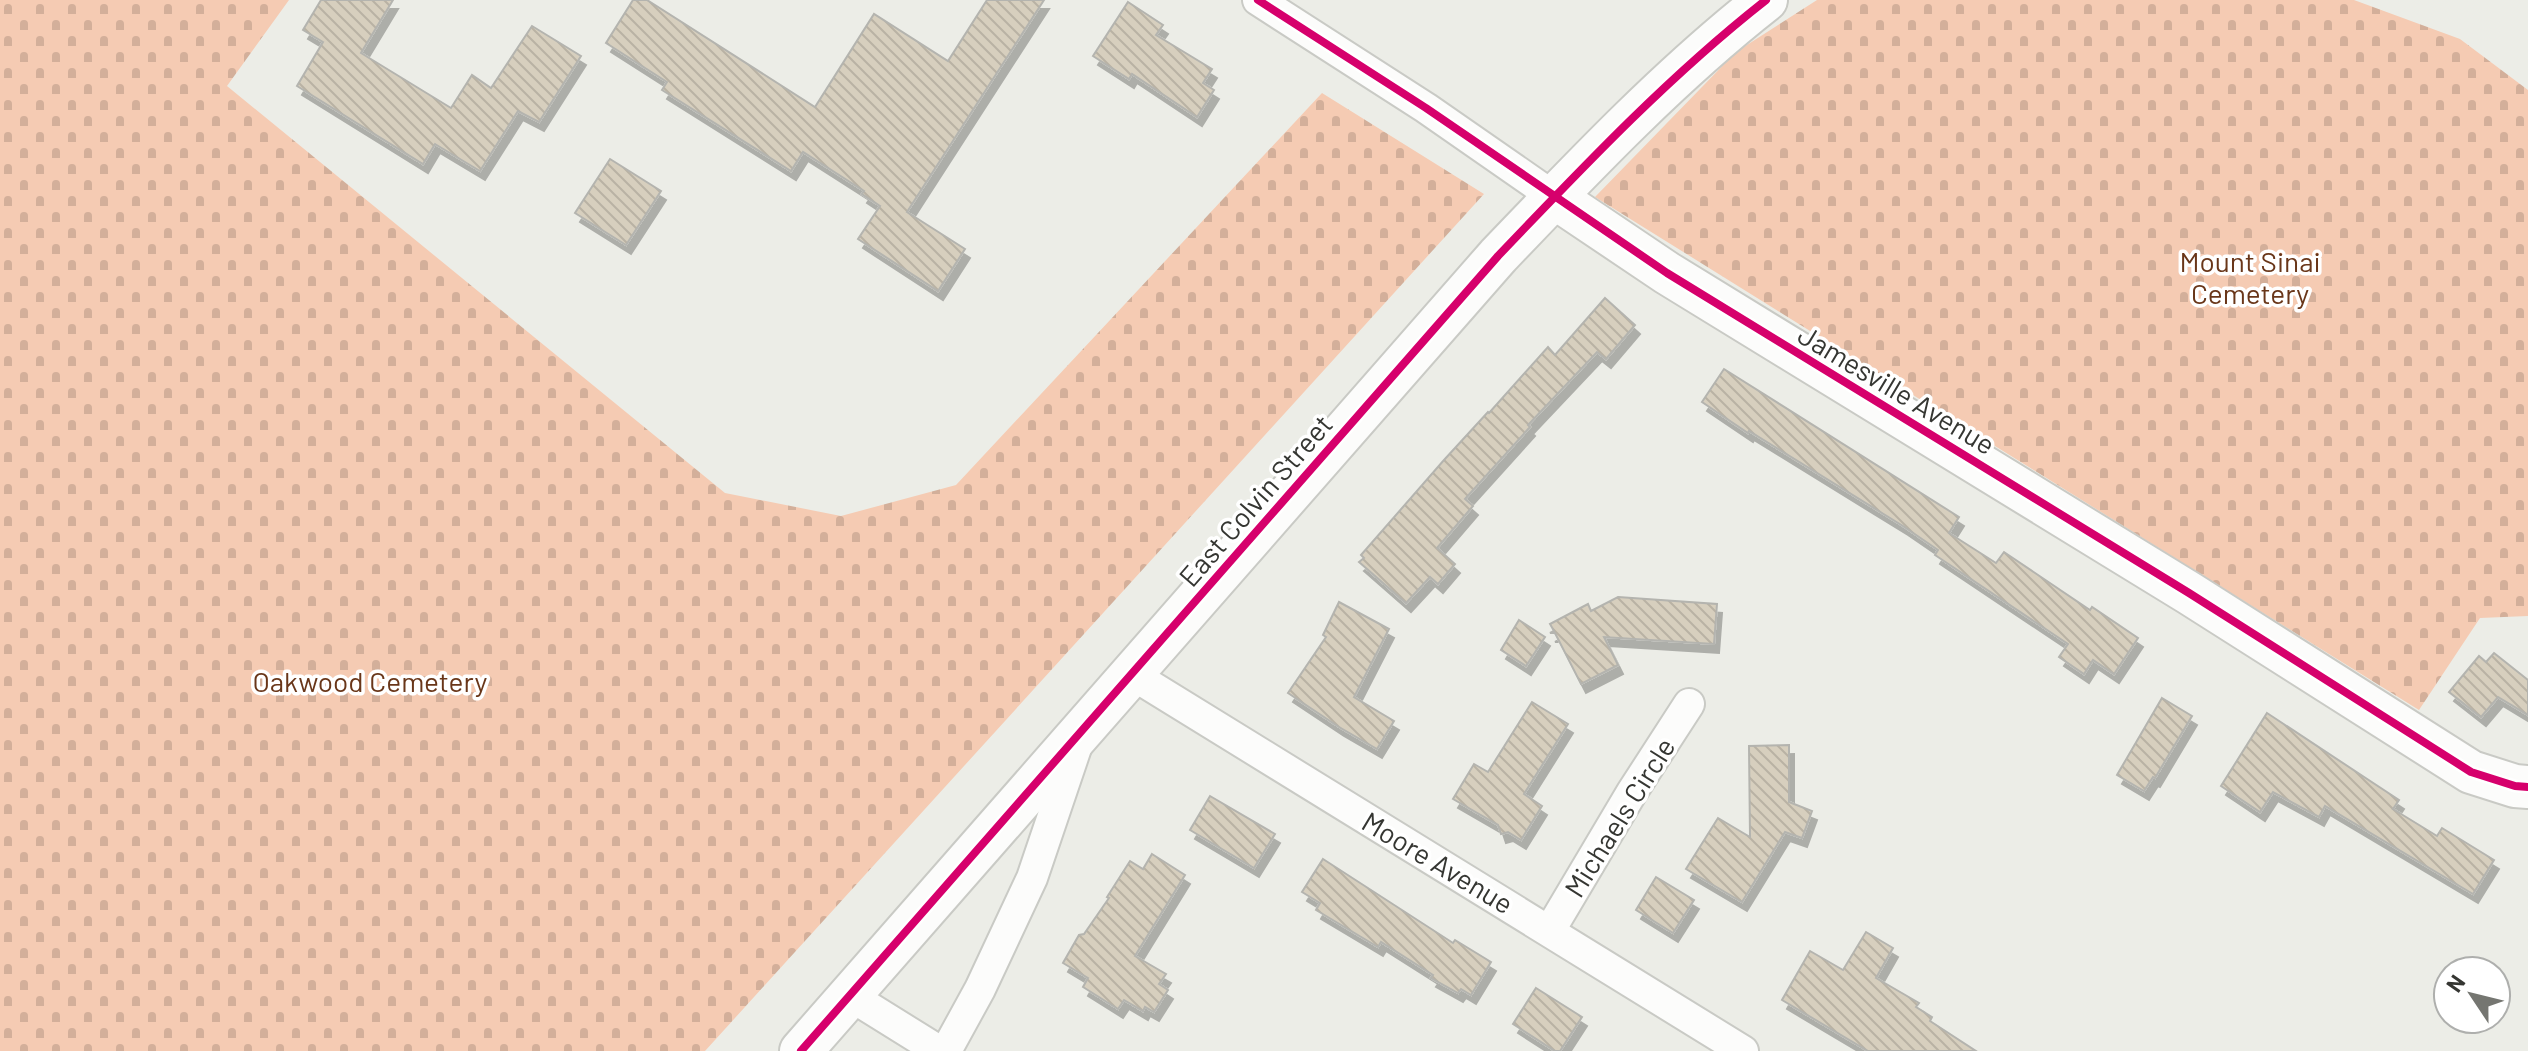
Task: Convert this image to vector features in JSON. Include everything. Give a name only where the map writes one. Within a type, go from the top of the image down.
[{"type":"street","name":"Jamesville Avenue","points":[[1258,0],[1426,108],[1667,273],[2189,593],[2471,772],[2528,787]]},
{"type":"street","name":"East Colvin Street","points":[[801,1051],[1477,279],[1554,197],[1716,40],[1766,0]]},
{"type":"street","name":"Moore Avenue","points":[[1133,675],[1743,1051]]},
{"type":"street","name":"Michaels Circle","points":[[1550,930],[1632,792],[1689,704]]},
{"type":"street","name":"East Colvin Street","points":[[946,1051],[980,989],[1032,878],[1082,731]]},
{"type":"street","points":[[849,995],[939,1051]]},
{"type":"green space","name":"Oakwood Cemetery","points":[[0,0],[289,0],[227,86],[725,493],[841,516],[956,485],[1322,93],[1484,194],[705,1051],[0,1051]]},
{"type":"green space","name":"Mount Sinai Cemetery","points":[[1817,0],[2354,0],[2460,39],[2528,90],[2528,616],[2480,618],[2419,710],[1595,197],[1736,52]]},
{"type":"building","points":[[321,0],[393,0],[361,53],[451,108],[472,75],[491,88],[532,26],[581,56],[539,122],[518,111],[480,171],[435,144],[423,164],[297,86],[323,42],[303,30]]},
{"type":"building","points":[[633,0],[647,0],[815,107],[874,14],[948,61],[987,0],[1044,0],[907,212],[965,249],[938,291],[858,239],[880,206],[862,194],[864,191],[803,152],[791,171],[662,90],[667,82],[606,43]]},
{"type":"building","points":[[1128,2],[1163,25],[1156,35],[1212,69],[1203,83],[1214,90],[1197,117],[1132,74],[1129,79],[1093,56]]},
{"type":"building","points":[[610,159],[661,191],[626,245],[575,213]]},
{"type":"building","points":[[1605,298],[1635,325],[1606,359],[1597,352],[1528,425],[1530,427],[1465,499],[1473,506],[1437,548],[1455,564],[1438,584],[1430,577],[1406,603],[1359,562],[1364,558],[1361,555],[1548,347],[1555,355]]},
{"type":"building","points":[[1724,369],[1959,517],[1949,533],[1996,563],[2004,552],[2138,638],[2114,674],[2093,660],[2084,674],[2059,657],[2068,644],[1935,555],[1938,550],[1702,402]]},
{"type":"building","points":[[1618,597],[1717,604],[1714,644],[1604,637],[1618,665],[1581,684],[1555,633],[1550,633],[1554,631],[1550,624],[1588,604],[1591,611]]},
{"type":"building","points":[[1339,602],[1389,629],[1354,697],[1394,721],[1377,749],[1288,693],[1326,637],[1323,635]]},
{"type":"building","points":[[1519,620],[1545,637],[1526,666],[1501,650]]},
{"type":"building","points":[[2494,653],[2528,680],[2528,715],[2498,697],[2481,717],[2449,692],[2479,656],[2486,662]]},
{"type":"building","points":[[2162,698],[2192,716],[2144,791],[2117,775]]},
{"type":"building","points":[[1532,702],[1568,724],[1524,794],[1542,806],[1521,840],[1508,832],[1501,834],[1498,825],[1453,799],[1474,764],[1488,772]]},
{"type":"building","points":[[2267,713],[2399,800],[2393,809],[2437,836],[2442,828],[2494,860],[2473,894],[2325,806],[2319,817],[2273,792],[2260,812],[2221,786]]},
{"type":"building","points":[[1789,745],[1789,802],[1812,811],[1802,838],[1785,832],[1742,902],[1686,869],[1718,818],[1750,837],[1749,746]]},
{"type":"building","points":[[1210,796],[1275,834],[1254,868],[1190,830]]},
{"type":"building","points":[[1152,854],[1185,875],[1135,956],[1166,974],[1159,984],[1168,990],[1154,1012],[1145,1007],[1143,1011],[1124,1000],[1118,1009],[1083,987],[1088,978],[1063,963],[1079,935],[1084,934],[1109,898],[1130,861],[1143,869]]},
{"type":"building","points":[[1323,859],[1453,943],[1455,940],[1491,962],[1471,995],[1461,989],[1458,993],[1431,978],[1433,975],[1381,942],[1378,947],[1316,910],[1320,903],[1302,892]]},
{"type":"building","points":[[1656,877],[1694,900],[1673,933],[1636,910]]},
{"type":"building","points":[[1866,932],[1893,948],[1876,978],[1919,1003],[1916,1007],[1932,1017],[1930,1021],[1976,1051],[1868,1051],[1782,1000],[1810,951],[1843,970]]},
{"type":"building","points":[[1536,988],[1582,1017],[1560,1051],[1555,1051],[1513,1024]]},
{"type":"cycle path","points":[[1258,0],[1426,108],[1667,273],[2189,593],[2471,772],[2528,787]]},
{"type":"cycle path","points":[[801,1051],[1498,256],[1661,91],[1766,0]]}]
